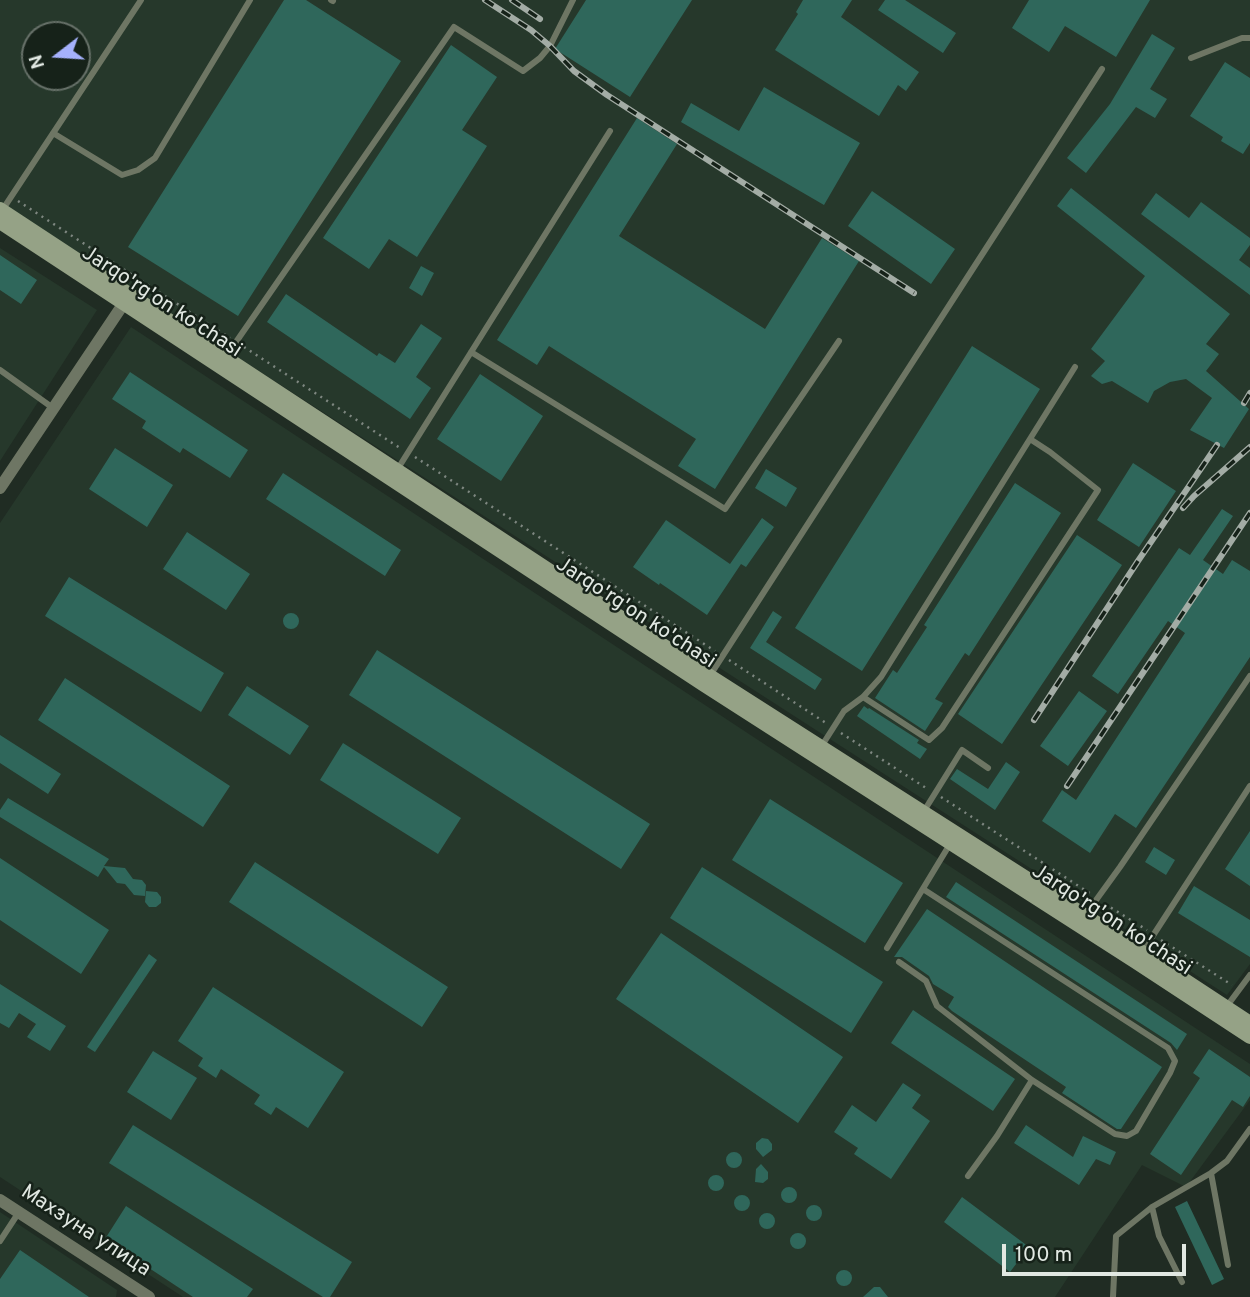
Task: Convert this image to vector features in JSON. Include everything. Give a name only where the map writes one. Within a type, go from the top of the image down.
[{"type":"main road","name":"Jarqo'rg'on ko'chasi","points":[[1,214],[707,680],[924,812],[1085,916],[1140,957]]},
{"type":"main road","name":"Jarqo'rg'on ko'chasi","points":[[127,298],[227,358],[397,470],[951,843],[1140,957],[1223,1012],[1250,1037]]},
{"type":"main road","name":"Jarqo'rg'on ko'chasi","points":[[1223,1012],[1250,1023]]},
{"type":"street","points":[[0,488],[127,298]]},
{"type":"street","name":"Махзуна улица","points":[[0,1200],[149,1297]]},
{"type":"lane","points":[[1,214],[141,0]]},
{"type":"lane","points":[[53,133],[122,175],[138,170],[155,158],[250,0]]},
{"type":"lane","points":[[227,358],[454,27],[523,71],[550,46],[573,0]]},
{"type":"lane","points":[[1191,58],[1242,38],[1250,38]]},
{"type":"lane","points":[[707,680],[1102,69]]},
{"type":"lane","points":[[397,470],[610,131]]},
{"type":"lane","points":[[471,352],[725,509],[839,341]]},
{"type":"lane","points":[[821,747],[844,711],[863,697],[881,677],[1075,367]]},
{"type":"lane","points":[[0,370],[53,408]]},
{"type":"lane","points":[[863,697],[929,740],[942,728],[1098,490],[1030,439]]},
{"type":"lane","points":[[1085,916],[1250,676]]},
{"type":"lane","points":[[924,812],[962,750],[988,768]]},
{"type":"lane","points":[[1140,957],[1250,786]]},
{"type":"lane","points":[[887,948],[951,843]]},
{"type":"lane","points":[[898,961],[926,981],[937,1006],[1032,1080],[1115,1134],[1127,1136],[1136,1130],[1175,1060],[1168,1048],[923,889]]},
{"type":"lane","points":[[1223,1012],[1250,975]]},
{"type":"lane","points":[[968,1176],[1032,1080]]},
{"type":"lane","points":[[1113,1297],[1116,1236],[1152,1207],[1227,1161],[1250,1129]]},
{"type":"lane","points":[[1211,1173],[1228,1265]]},
{"type":"lane","points":[[1152,1207],[1159,1236],[1182,1282]]},
{"type":"lane","points":[[0,1241],[19,1212]]},
{"type":"path","points":[[11,197],[1239,989]]},
{"type":"shaded area","points":[[0,0],[1250,0],[1250,964],[1227,995],[0,204]]},
{"type":"shaded area","points":[[0,248],[97,310],[0,461]]},
{"type":"shaded area","points":[[131,327],[1250,1064],[1250,1100],[1186,1187],[1142,1165],[1055,1297],[183,1297],[0,1177],[0,523]]},
{"type":"shaded area","points":[[0,1212],[117,1290],[116,1297],[0,1297]]},
{"type":"building","points":[[284,0],[306,0],[401,61],[238,316],[128,247]]},
{"type":"building","points":[[586,0],[692,0],[630,97],[555,49]]},
{"type":"building","points":[[803,0],[852,0],[841,17],[919,72],[906,91],[898,85],[879,116],[775,50],[798,14],[796,12]]},
{"type":"building","points":[[885,0],[905,0],[956,33],[943,53],[878,10]]},
{"type":"building","points":[[1029,0],[1150,0],[1116,57],[1065,26],[1049,52],[1012,28]]},
{"type":"building","points":[[1152,34],[1175,48],[1150,89],[1167,99],[1155,118],[1136,107],[1086,173],[1067,158],[1110,104]]},
{"type":"building","points":[[451,45],[497,77],[462,130],[487,146],[417,257],[389,239],[369,269],[323,238]]},
{"type":"building","points":[[1225,62],[1250,78],[1250,143],[1243,154],[1221,141],[1223,137],[1190,116]]},
{"type":"building","points":[[764,87],[860,143],[824,205],[681,122],[691,103],[739,131]]},
{"type":"building","points":[[637,118],[677,144],[619,236],[765,329],[822,238],[859,261],[715,489],[678,466],[696,439],[549,346],[537,365],[497,340]]},
{"type":"building","points":[[1071,188],[1230,314],[1206,344],[1219,354],[1206,371],[1249,409],[1224,448],[1190,430],[1212,398],[1186,379],[1170,382],[1154,391],[1148,403],[1112,381],[1102,384],[1091,376],[1105,361],[1091,349],[1145,276],[1057,206]]},
{"type":"building","points":[[872,191],[955,249],[931,284],[848,226]]},
{"type":"building","points":[[1156,193],[1189,218],[1201,202],[1250,238],[1250,245],[1239,260],[1250,268],[1250,295],[1141,214]]},
{"type":"building","points":[[0,255],[37,280],[21,304],[0,290]]},
{"type":"building","points":[[421,266],[434,273],[422,296],[409,288]]},
{"type":"building","points":[[286,294],[377,356],[379,353],[395,363],[421,324],[442,338],[416,377],[431,388],[410,419],[267,322]]},
{"type":"building","points":[[972,346],[1040,389],[862,671],[795,628]]},
{"type":"building","points":[[130,372],[248,450],[230,478],[183,448],[180,453],[142,428],[146,421],[112,399]]},
{"type":"building","points":[[480,374],[543,416],[501,481],[437,439]]},
{"type":"building","points":[[115,448],[173,485],[147,527],[89,489]]},
{"type":"building","points":[[1133,463],[1176,491],[1139,547],[1097,520]]},
{"type":"building","points":[[766,469],[797,488],[786,507],[755,488]]},
{"type":"building","points":[[283,473],[401,550],[385,576],[266,499]]},
{"type":"building","points":[[1015,483],[1061,513],[969,656],[965,653],[935,699],[943,703],[925,731],[875,698],[893,670],[897,673],[927,627],[924,625]]},
{"type":"building","points":[[1222,509],[1233,516],[1203,560],[1223,574],[1232,560],[1250,571],[1250,657],[1136,828],[1115,814],[1090,853],[1042,821],[1062,790],[1076,800],[1185,633],[1168,621],[1118,694],[1092,676],[1179,548],[1190,555]]},
{"type":"building","points":[[762,518],[774,527],[746,567],[741,564],[707,615],[633,567],[666,520],[730,564]]},
{"type":"building","points":[[187,532],[250,574],[226,610],[163,569]]},
{"type":"building","points":[[1077,535],[1122,565],[1002,744],[958,714]]},
{"type":"building","points":[[69,577],[224,673],[201,712],[45,616]]},
{"type":"building","points":[[773,611],[782,617],[766,642],[822,679],[815,690],[750,648]]},
{"type":"building","points":[[288,613],[294,613],[299,621],[297,627],[288,629],[283,624],[283,618]]},
{"type":"building","points":[[377,650],[650,824],[621,869],[349,695]]},
{"type":"building","points":[[65,678],[230,786],[203,827],[38,720]]},
{"type":"building","points":[[247,686],[309,726],[290,755],[228,715]]},
{"type":"building","points":[[1079,691],[1107,711],[1068,766],[1040,746]]},
{"type":"building","points":[[864,706],[919,740],[917,743],[927,749],[920,759],[857,716]]},
{"type":"building","points":[[0,735],[61,774],[48,794],[0,763]]},
{"type":"building","points":[[343,743],[461,818],[438,854],[320,780]]},
{"type":"building","points":[[1006,762],[1020,772],[995,810],[950,779],[957,769],[988,789]]},
{"type":"building","points":[[8,798],[109,859],[104,866],[125,868],[133,879],[142,880],[146,885],[145,896],[134,895],[125,884],[117,883],[104,867],[98,877],[0,817],[0,810]]},
{"type":"building","points":[[770,799],[903,883],[865,943],[732,860]]},
{"type":"building","points":[[1250,831],[1250,886],[1225,869]]},
{"type":"building","points":[[1154,847],[1175,860],[1166,875],[1145,862]]},
{"type":"building","points":[[0,858],[109,930],[81,974],[0,920]]},
{"type":"building","points":[[255,862],[448,987],[422,1027],[229,902]]},
{"type":"building","points":[[702,867],[883,982],[851,1033],[670,918]]},
{"type":"building","points":[[956,882],[1187,1034],[1177,1050],[1171,1043],[946,897]]},
{"type":"building","points":[[1194,886],[1250,920],[1250,957],[1178,913]]},
{"type":"building","points":[[146,891],[157,892],[161,903],[156,907],[149,907],[145,902]]},
{"type":"building","points":[[927,909],[1162,1067],[1121,1129],[1062,1093],[1066,1087],[952,1011],[948,1007],[954,997],[933,984],[929,976],[902,957],[894,957]]},
{"type":"building","points":[[661,933],[843,1057],[798,1123],[616,999]]},
{"type":"building","points":[[149,954],[157,960],[95,1052],[87,1047]]},
{"type":"building","points":[[0,984],[66,1026],[50,1051],[27,1037],[36,1024],[19,1013],[9,1028],[0,1023]]},
{"type":"building","points":[[213,987],[344,1072],[308,1128],[276,1107],[271,1115],[254,1104],[260,1095],[221,1069],[216,1078],[198,1066],[203,1058],[178,1041]]},
{"type":"building","points":[[913,1010],[1015,1079],[993,1111],[891,1043]]},
{"type":"building","points":[[1209,1049],[1250,1077],[1250,1096],[1243,1107],[1232,1100],[1181,1175],[1150,1154],[1200,1078],[1193,1073]]},
{"type":"building","points":[[153,1051],[197,1078],[171,1120],[127,1092]]},
{"type":"building","points":[[903,1083],[921,1095],[912,1108],[930,1121],[891,1179],[854,1154],[858,1148],[834,1132],[852,1105],[876,1122]]},
{"type":"building","points":[[133,1125],[352,1262],[330,1297],[323,1297],[109,1163]]},
{"type":"building","points":[[1026,1125],[1073,1157],[1083,1136],[1116,1152],[1110,1165],[1096,1159],[1079,1185],[1014,1143]]},
{"type":"building","points":[[762,1138],[768,1139],[772,1144],[772,1150],[763,1157],[756,1149],[756,1143]]},
{"type":"building","points":[[734,1152],[740,1154],[740,1166],[734,1168],[728,1166],[726,1160],[728,1154]]},
{"type":"building","points":[[761,1164],[768,1172],[768,1179],[763,1183],[755,1182],[756,1169]]},
{"type":"building","points":[[716,1175],[722,1177],[722,1189],[716,1191],[710,1189],[708,1183],[710,1177]]},
{"type":"building","points":[[789,1187],[795,1189],[795,1201],[789,1203],[783,1201],[781,1195],[783,1189]]},
{"type":"building","points":[[742,1195],[748,1197],[748,1209],[742,1211],[736,1209],[734,1203],[736,1197]]},
{"type":"building","points":[[962,1197],[1029,1247],[1010,1272],[944,1222]]},
{"type":"building","points":[[1187,1201],[1224,1279],[1212,1285],[1175,1207]]},
{"type":"building","points":[[814,1205],[820,1207],[820,1219],[814,1221],[808,1219],[806,1213],[808,1207]]},
{"type":"building","points":[[126,1206],[253,1289],[247,1297],[193,1297],[105,1239]]},
{"type":"building","points":[[767,1213],[773,1215],[773,1227],[767,1229],[761,1227],[759,1221],[761,1215]]},
{"type":"building","points":[[798,1233],[804,1235],[804,1247],[798,1249],[792,1247],[790,1241],[792,1235]]},
{"type":"building","points":[[20,1250],[89,1297],[0,1297],[0,1279]]},
{"type":"building","points":[[844,1270],[850,1272],[850,1284],[844,1286],[838,1284],[836,1278],[838,1272]]},
{"type":"building","points":[[874,1287],[880,1287],[888,1297],[863,1297]]},
{"type":"railway","points":[[485,0],[531,30],[574,71],[607,95],[914,293]]},
{"type":"railway","points":[[512,0],[540,19]]},
{"type":"railway","points":[[1244,403],[1250,393]]},
{"type":"railway","points":[[1034,720],[1217,445]]},
{"type":"railway","points":[[1183,508],[1250,447]]},
{"type":"railway","points":[[1067,786],[1250,513]]}]
